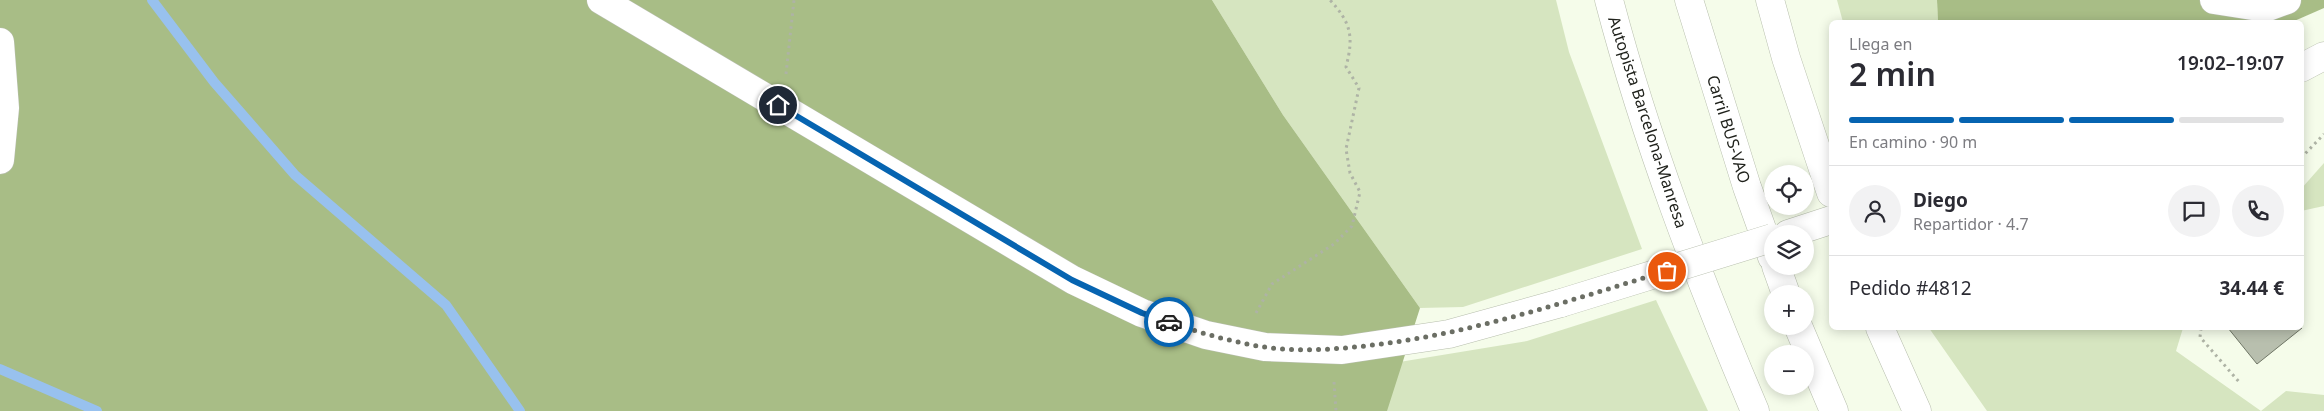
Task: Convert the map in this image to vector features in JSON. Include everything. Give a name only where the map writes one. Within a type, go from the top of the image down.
[{"type":"main road","points":[[601,0],[1072,280],[1142,313],[1206,335],[1265,347],[1342,350],[1449,334],[1561,303],[1764,240]]},
{"type":"main road","name":"Autopista Barcelona-Manresa","points":[[1609,0],[1659,168],[1720,329],[1755,411]]},
{"type":"main road","name":"Carril BUS-VAO","points":[[1689,0],[1747,187],[1764,235]]},
{"type":"main road","points":[[1770,0],[1789,67],[1829,187]]},
{"type":"main road","points":[[2214,0],[2265,8],[2287,0]]},
{"type":"main road","points":[[0,42],[4,108],[0,160]]},
{"type":"main road","points":[[2304,66],[2324,56]]},
{"type":"main road","points":[[1814,226],[1829,221]]},
{"type":"main road","points":[[1881,330],[1917,411]]},
{"type":"main road","points":[[1802,335],[1834,411]]},
{"type":"path","points":[[778,105],[786,72],[794,0]]},
{"type":"path","points":[[1252,344],[1256,309],[1272,284],[1334,244],[1352,226],[1360,192],[1350,172],[1346,149],[1359,88],[1346,67],[1352,46],[1348,24],[1330,0]]},
{"type":"path","points":[[2304,155],[2324,134]]},
{"type":"path","points":[[2201,330],[2200,337],[2240,383]]},
{"type":"green space","points":[[0,0],[1212,0],[1283,115],[1420,308],[1387,411],[0,411]]},
{"type":"green space","points":[[1212,0],[1556,0],[1569,52],[1642,249],[1463,307],[1420,308],[1283,115]]},
{"type":"green space","points":[[1837,0],[1937,0],[1938,20],[1842,20]]},
{"type":"green space","points":[[1937,0],[2324,0],[2324,8],[2297,20],[1938,20]]},
{"type":"green space","points":[[2324,163],[2324,206],[2304,210],[2304,186]]},
{"type":"green space","points":[[1656,300],[1708,411],[1306,411],[1375,366],[1527,341]]},
{"type":"green space","points":[[1930,330],[2182,330],[2176,351],[2261,411],[1987,411]]},
{"type":"green space","points":[[2286,391],[2324,395],[2324,411],[2261,411]]},
{"type":"building","points":[[2230,330],[2300,330],[2257,364]]},
{"type":"waterway","points":[[152,0],[214,82],[295,175],[446,305],[520,411]]},
{"type":"waterway","points":[[0,369],[97,411]]},
{"type":"way so far","points":[[1169,322],[1206,335],[1265,347],[1342,350],[1449,334],[1667,271]]},
{"type":"route","points":[[778,105],[1072,280],[1142,313],[1169,322]]}]
